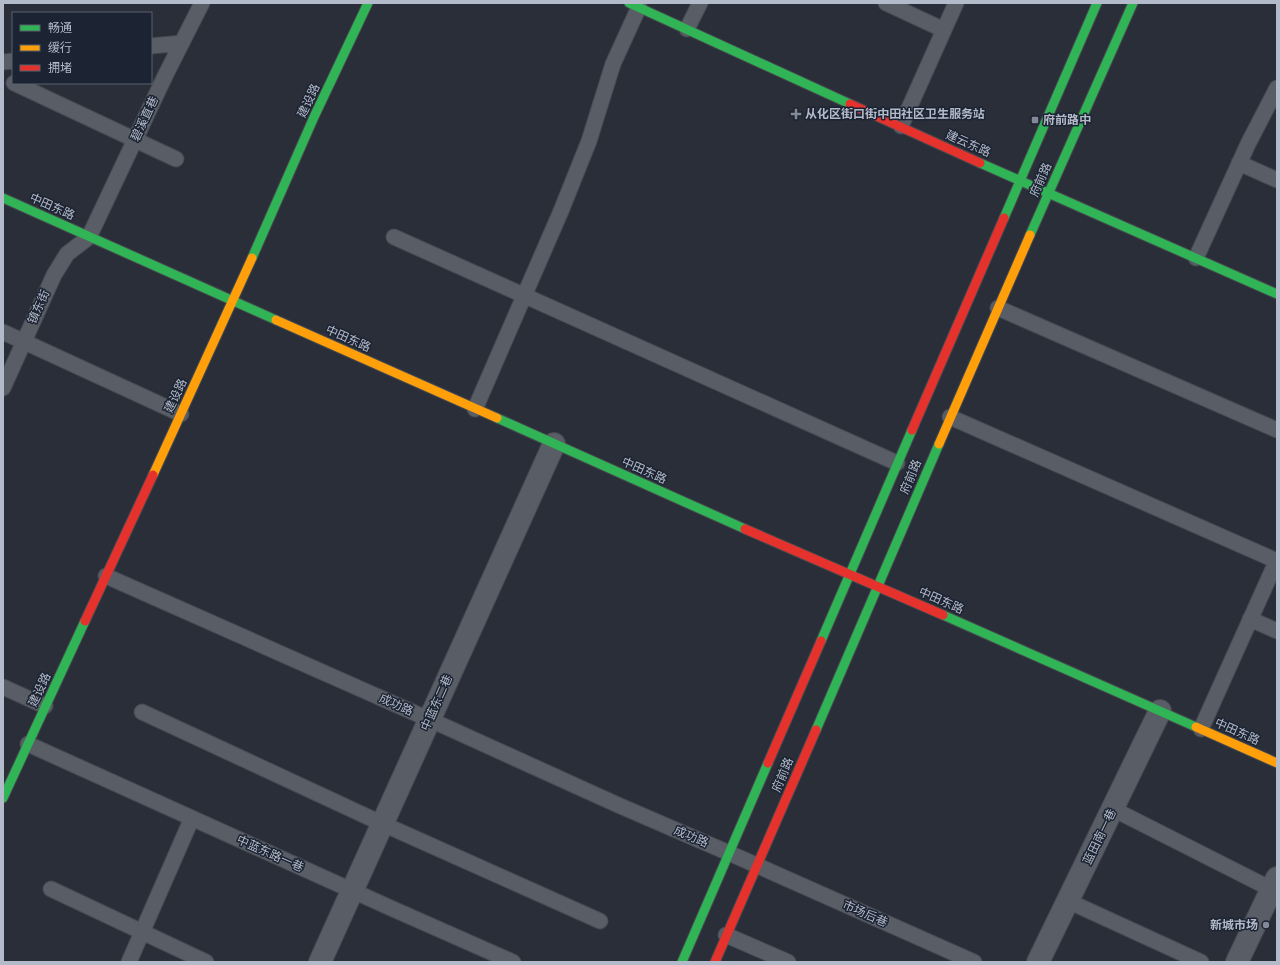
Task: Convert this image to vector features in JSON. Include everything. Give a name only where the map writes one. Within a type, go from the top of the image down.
[{"type":"street","name":"建设路","points":[[3,798],[233,301],[314,117],[368,3]]},
{"type":"street","name":"府前路","points":[[682,962],[1097,3]]},
{"type":"street","name":"府前路","points":[[715,962],[1048,192],[1133,3]]},
{"type":"street","name":"建云东路","points":[[634,5],[1020,181],[1048,192],[1277,294]]},
{"type":"street","name":"中田东路","points":[[3,198],[849,575],[1277,763]]},
{"type":"street","name":"中蓝东二巷","points":[[320,962],[554,444]]},
{"type":"street","name":"蓝田南一巷","points":[[1038,962],[1160,711]]},
{"type":"street","points":[[1237,962],[1274,884]]},
{"type":"lane","name":"碧溪直巷","points":[[89,237],[202,3]]},
{"type":"lane","points":[[687,29],[700,3]]},
{"type":"lane","points":[[886,3],[944,30]]},
{"type":"lane","points":[[900,126],[956,3]]},
{"type":"lane","points":[[476,409],[575,176],[591,134],[613,64],[634,5]]},
{"type":"lane","points":[[152,46],[182,43]]},
{"type":"lane","points":[[3,78],[12,82]]},
{"type":"lane","points":[[15,84],[176,159]]},
{"type":"lane","points":[[1196,258],[1239,164],[1277,88]]},
{"type":"lane","points":[[1239,164],[1277,180]]},
{"type":"lane","name":"镇东街","points":[[3,388],[54,275],[66,254],[89,237]]},
{"type":"lane","points":[[394,237],[897,463]]},
{"type":"lane","points":[[998,308],[1277,430]]},
{"type":"lane","points":[[3,332],[181,414]]},
{"type":"lane","points":[[950,418],[1277,561],[1201,729]]},
{"type":"lane","name":"成功路","points":[[106,576],[429,719],[618,805],[757,865]]},
{"type":"lane","points":[[1250,619],[1277,631]]},
{"type":"lane","points":[[3,687],[45,706]]},
{"type":"lane","points":[[142,712],[383,824],[600,921]]},
{"type":"lane","name":"中蓝东路一巷","points":[[28,744],[513,962]]},
{"type":"lane","points":[[1113,809],[1274,884]]},
{"type":"lane","points":[[129,962],[192,818]]},
{"type":"lane","name":"市场后巷","points":[[757,865],[974,962]]},
{"type":"lane","points":[[51,889],[206,962]]},
{"type":"lane","points":[[1068,901],[1201,962]]},
{"type":"lane","points":[[726,935],[788,962]]},
{"type":"traffic: fast","points":[[252,258],[314,117],[368,3]]},
{"type":"traffic: fast","points":[[629,3],[850,104]]},
{"type":"traffic: fast","points":[[1004,218],[1097,3]]},
{"type":"traffic: fast","points":[[1030,235],[1133,3]]},
{"type":"traffic: fast","points":[[980,163],[1277,294]]},
{"type":"traffic: fast","points":[[3,198],[276,320]]},
{"type":"traffic: fast","points":[[497,418],[745,529]]},
{"type":"traffic: fast","points":[[821,641],[912,430]]},
{"type":"traffic: fast","points":[[816,730],[939,444]]},
{"type":"traffic: fast","points":[[943,615],[1196,727]]},
{"type":"traffic: fast","points":[[3,798],[85,621]]},
{"type":"traffic: fast","points":[[682,962],[768,763]]},
{"type":"traffic: slow","points":[[939,444],[1030,235]]},
{"type":"traffic: slow","points":[[153,475],[252,258]]},
{"type":"traffic: slow","points":[[276,320],[497,418]]},
{"type":"traffic: slow","points":[[1196,727],[1277,763]]},
{"type":"traffic: jam","points":[[850,104],[980,163]]},
{"type":"traffic: jam","points":[[912,430],[1004,218]]},
{"type":"traffic: jam","points":[[85,621],[153,475]]},
{"type":"traffic: jam","points":[[745,529],[943,615]]},
{"type":"traffic: jam","points":[[768,763],[821,641]]},
{"type":"traffic: jam","points":[[715,962],[816,730]]},
{"type":"place","name":"从化区街口街中田社区卫生服务站","points":[[796,114]]},
{"type":"place","name":"府前路中","points":[[1035,120]]},
{"type":"place","name":"新城市场","points":[[1266,925]]}]
